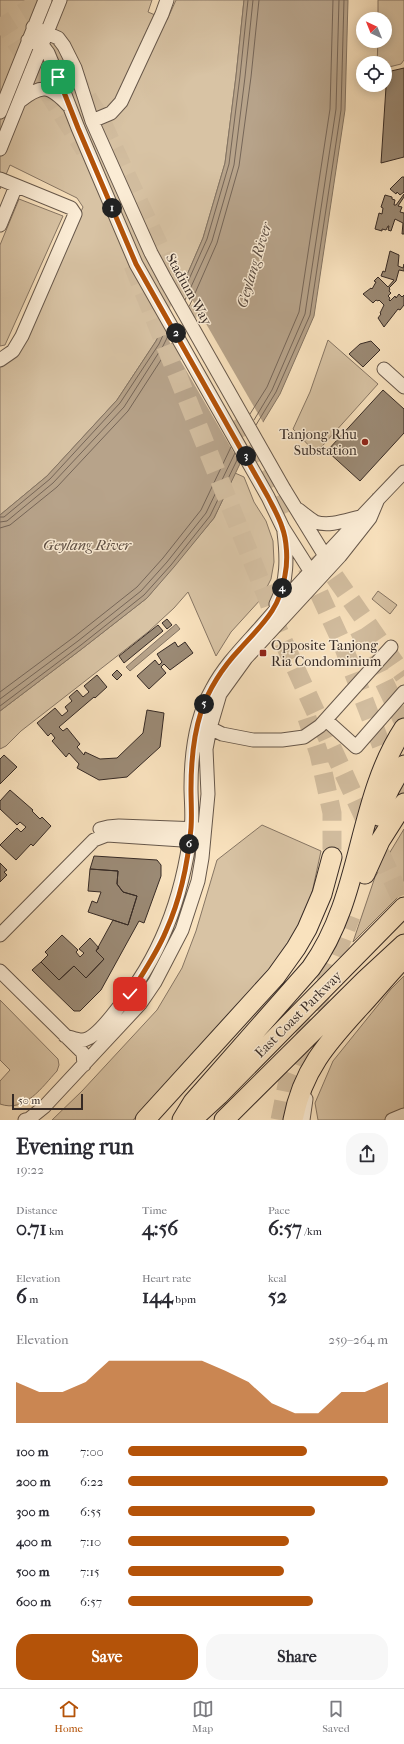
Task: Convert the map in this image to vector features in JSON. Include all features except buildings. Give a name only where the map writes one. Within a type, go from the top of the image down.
[{"type":"highway","points":[[182,1120],[193,1102],[311,968],[321,954],[344,904],[376,783],[386,759],[404,728]]},
{"type":"highway","points":[[352,916],[365,874],[383,801],[404,765]]},
{"type":"highway","points":[[365,874],[380,841],[404,803]]},
{"type":"highway","points":[[145,1120],[276,976],[296,948],[307,929],[322,894],[332,857]]},
{"type":"highway","name":"East Coast Parkway","points":[[191,1120],[219,1094],[404,907]]},
{"type":"highway","name":"East Coast Parkway","points":[[224,1120],[365,980],[404,944]]},
{"type":"highway","points":[[293,1120],[310,1070],[325,1046],[404,958]]},
{"type":"street","points":[[0,112],[45,0]]},
{"type":"street","points":[[0,149],[60,0]]},
{"type":"street","points":[[92,122],[111,113],[121,102],[167,0]]},
{"type":"street","name":"Stadium Way","points":[[33,27],[58,38],[64,46],[75,68],[92,122],[151,252],[284,488],[328,562]]},
{"type":"street","points":[[28,40],[42,46],[48,53],[136,264],[268,497],[283,528],[314,576]]},
{"type":"street","points":[[20,101],[34,90],[47,90],[57,94],[69,106]]},
{"type":"street","points":[[0,179],[70,208],[75,214],[22,336],[12,351],[0,360]]},
{"type":"street","points":[[0,225],[16,186]]},
{"type":"street","points":[[384,369],[404,387]]},
{"type":"street","points":[[328,562],[360,517],[404,472]]},
{"type":"street","points":[[65,1036],[83,1040],[93,1035],[130,994],[151,961],[167,931],[182,879],[190,834],[191,772],[194,738],[202,711],[211,689],[237,652],[271,614],[314,576],[370,518],[378,499]]},
{"type":"street","points":[[296,508],[315,522],[327,523],[360,517]]},
{"type":"street","points":[[271,614],[279,599],[285,575],[287,556],[283,528]]},
{"type":"street","points":[[25,1120],[29,1119],[44,1107],[140,1004],[155,982],[172,950],[182,930],[198,881],[208,794],[206,749],[210,728],[220,694],[246,658],[314,576]]},
{"type":"street","points":[[210,728],[222,734],[253,740],[282,740],[304,737],[326,720],[392,647]]},
{"type":"street","points":[[326,720],[356,747],[404,692]]},
{"type":"street","points":[[177,828],[188,820],[191,813]]},
{"type":"street","points":[[0,923],[73,846],[91,832],[177,828],[190,834]]},
{"type":"street","points":[[0,935],[78,855],[94,840],[108,831],[190,834],[204,836]]},
{"type":"street","points":[[0,972],[83,1054],[84,1065]]},
{"type":"street","points":[[303,1120],[308,1090],[325,1046]]},
{"type":"street","points":[[392,1120],[404,1115]]},
{"type":"shaded area","points":[[0,0],[152,0],[148,12],[167,20],[176,0],[244,0],[225,163],[203,238],[184,282],[156,341],[117,400],[47,476],[0,515],[0,353],[22,348],[83,207],[77,198],[10,165],[0,189]]},
{"type":"shaded area","points":[[378,0],[404,0],[404,60],[401,64],[392,66],[392,56],[377,56],[378,48],[392,48],[392,12],[378,12]]},
{"type":"shaded area","points":[[19,199],[63,216],[5,345],[0,346],[0,245]]},
{"type":"shaded area","points":[[328,340],[378,384],[316,453],[293,429],[310,392]]},
{"type":"shaded area","points":[[235,473],[244,477],[254,502],[266,521],[273,541],[274,562],[271,579],[261,599],[231,632],[216,656],[188,592],[174,608],[148,632],[21,731],[6,746],[0,749],[0,711],[147,598],[214,518]]},
{"type":"shaded area","points":[[378,591],[397,605],[390,614],[372,599]]},
{"type":"shaded area","points":[[262,825],[321,851],[310,902],[289,947],[133,1120],[52,1120],[82,1091],[157,1010],[182,968],[196,931],[217,860]]},
{"type":"shaded area","points":[[404,829],[404,891],[353,942],[375,877]]},
{"type":"shaded area","points":[[404,976],[404,1120],[318,1120],[315,1103],[333,1061],[391,989]]},
{"type":"shaded area","points":[[0,1000],[58,1059],[59,1065],[57,1071],[32,1097],[25,1102],[9,1106],[0,1104],[0,1081],[10,1070],[0,1060]]},
{"type":"water","name":"Geylang River","points":[[244,0],[348,0],[345,110],[314,316],[280,394],[249,445],[214,518],[147,598],[0,711],[0,515],[47,476],[117,400],[156,341],[184,282],[203,238],[225,163]]},
{"type":"water","points":[[176,624],[180,629],[130,671],[126,667]]},
{"type":"pier","points":[[182,282],[264,424],[241,465],[161,327]]},
{"type":"tunnel","points":[[25,0],[99,116],[193,319]]},
{"type":"tunnel","points":[[0,17],[85,150]]},
{"type":"tunnel","points":[[133,265],[268,600],[279,632],[404,905]]},
{"type":"tunnel","points":[[239,418],[285,519]]},
{"type":"tunnel","points":[[318,553],[404,676]]},
{"type":"tunnel","points":[[307,567],[342,643],[404,804]]},
{"type":"tunnel","points":[[359,630],[404,723]]},
{"type":"tunnel","points":[[307,718],[319,754],[332,813],[332,857]]},
{"type":"tunnel","points":[[280,1120],[288,1080],[351,916]]},
{"type":"place","name":"Tanjong Rhu Substation","points":[[365,442]]},
{"type":"place","name":"Opposite Tanjong Ria Condominium","points":[[263,653]]},
{"type":"route","points":[[58,77],[136,264],[268,497],[283,528],[287,556],[285,575],[279,599],[271,614],[237,652],[224,670],[211,689],[202,711],[194,738],[191,772],[191,829],[182,879],[167,931],[151,961],[130,994]]}]
